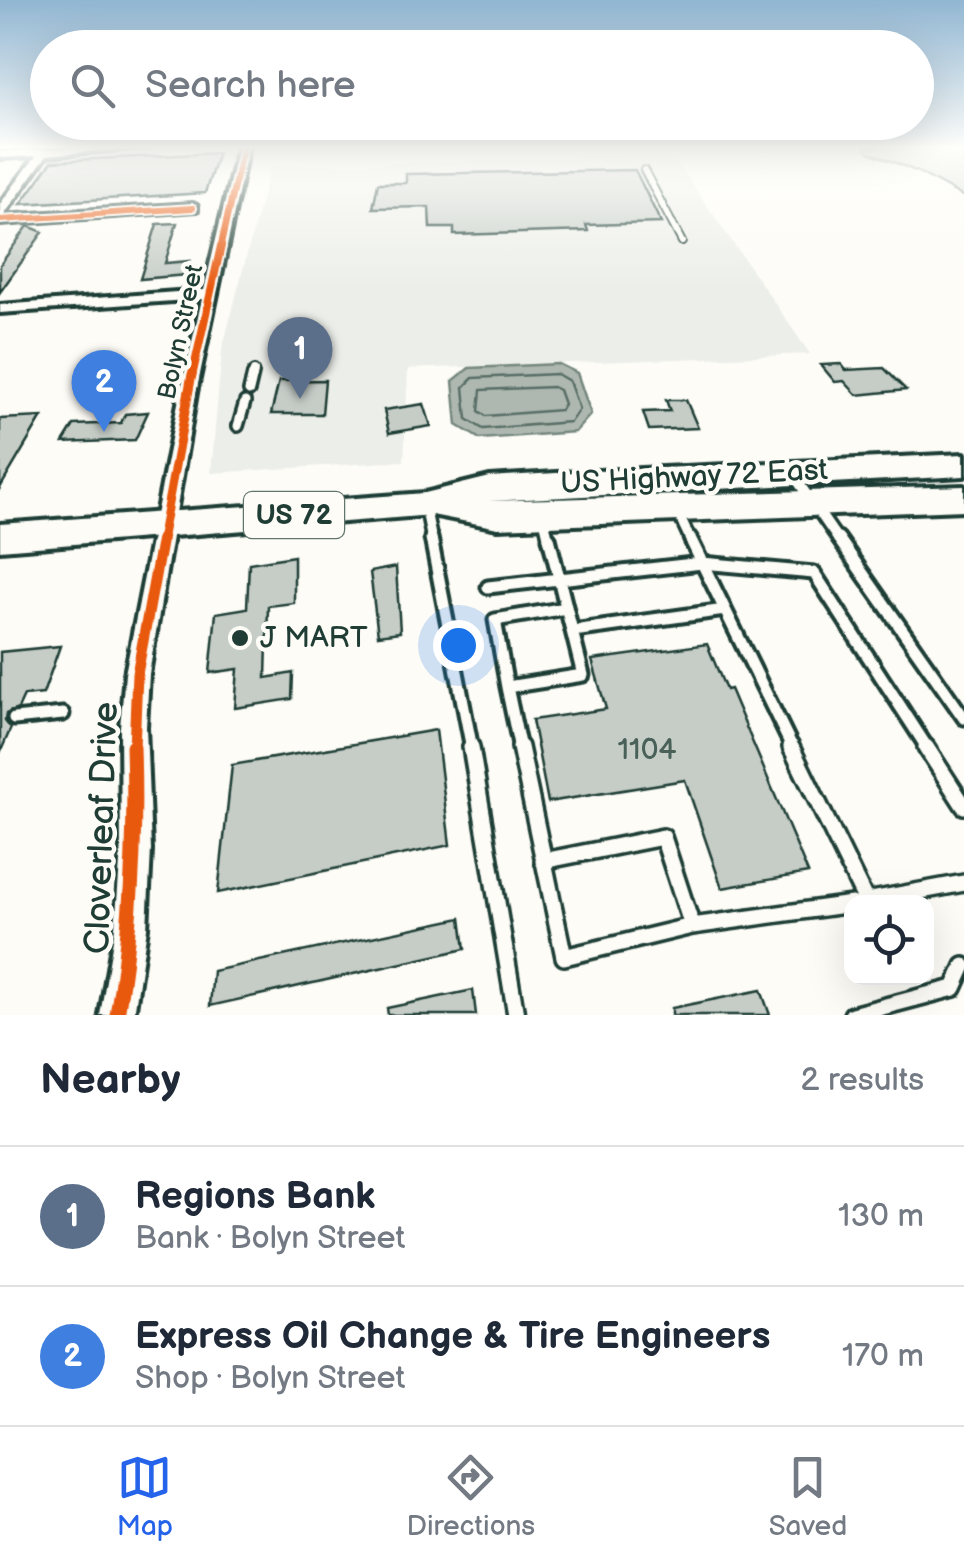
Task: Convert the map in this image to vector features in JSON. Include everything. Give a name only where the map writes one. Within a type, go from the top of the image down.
[{"type":"highway","name":"US Highway 72 East","points":[[425,504],[498,515],[542,514],[631,495],[791,471],[964,464]]},
{"type":"highway","name":"US Highway 72 East","points":[[0,537],[425,504],[490,489],[631,495],[676,508],[964,498]]},
{"type":"street","points":[[0,216],[15,194]]},
{"type":"street","name":"Bolyn Street","points":[[164,526],[232,194]]},
{"type":"street","points":[[0,216],[193,208]]},
{"type":"street","points":[[0,309],[210,294]]},
{"type":"street","name":"Cloverleaf Drive","points":[[117,1015],[131,928],[137,674],[164,526]]},
{"type":"lane","points":[[657,194],[682,242]]},
{"type":"lane","points":[[249,390],[254,371]]},
{"type":"lane","points":[[238,426],[245,402]]},
{"type":"lane","points":[[791,471],[964,718]]},
{"type":"lane","points":[[425,504],[486,823],[516,1015]]},
{"type":"lane","points":[[676,508],[860,895]]},
{"type":"lane","points":[[507,687],[583,674],[542,514]]},
{"type":"lane","points":[[488,588],[702,563],[814,573],[964,806]]},
{"type":"lane","points":[[566,608],[495,620],[564,957],[692,926],[844,905]]},
{"type":"lane","points":[[573,632],[725,610]]},
{"type":"lane","points":[[14,719],[63,714]]},
{"type":"lane","points":[[543,861],[663,837],[692,926]]},
{"type":"lane","points":[[900,895],[964,883]]},
{"type":"lane","points":[[852,1015],[954,988],[964,966]]},
{"type":"shaded area","points":[[263,194],[699,194],[810,354],[408,369],[404,461],[211,473],[222,350]]},
{"type":"water","points":[[559,364],[577,373],[591,414],[575,432],[480,439],[457,425],[453,381],[469,368]]},
{"type":"building","points":[[28,194],[182,194],[21,204]]},
{"type":"building","points":[[376,194],[647,194],[661,223],[586,225],[588,231],[454,235],[454,228],[430,228],[429,207],[373,208]]},
{"type":"building","points":[[177,223],[165,263],[190,261],[186,275],[140,279],[157,224]]},
{"type":"building","points":[[28,226],[43,232],[0,292],[0,265]]},
{"type":"building","points":[[841,364],[846,370],[884,368],[906,390],[857,395],[844,381],[835,382],[821,365]]},
{"type":"building","points":[[325,380],[322,414],[271,414],[279,381]]},
{"type":"building","points":[[666,400],[686,400],[698,428],[649,430],[643,412],[670,411]]},
{"type":"building","points":[[424,404],[431,426],[389,433],[384,410]]},
{"type":"building","points":[[148,412],[135,440],[63,443],[74,425],[121,423],[125,414]]},
{"type":"building","points":[[42,417],[0,488],[0,419]]},
{"type":"building","points":[[294,556],[294,603],[268,606],[266,678],[293,673],[292,699],[235,708],[238,669],[210,673],[216,613],[247,608],[249,563]]},
{"type":"building","points":[[396,567],[400,632],[378,635],[370,572]]},
{"type":"building","points":[[707,644],[808,873],[722,888],[685,780],[548,802],[532,720],[606,709],[592,660]]},
{"type":"building","points":[[60,646],[43,694],[24,696],[18,709],[6,714],[5,721],[11,728],[0,753],[0,652]]},
{"type":"building","points":[[436,730],[450,845],[218,893],[232,765]]},
{"type":"building","points":[[461,918],[465,949],[210,1006],[213,971]]},
{"type":"building","points":[[473,990],[476,1015],[388,1015],[387,1008]]},
{"type":"building","points":[[761,990],[770,1015],[672,1015],[672,1008]]},
{"type":"cycle path","points":[[117,1015],[131,928],[136,850],[133,727],[137,674],[188,393],[232,194]]},
{"type":"cycle path","points":[[0,220],[193,208]]},
{"type":"place","name":"Regions Bank","points":[[300,399]]},
{"type":"place","name":"Express Oil Change & Tire Engineers","points":[[104,432]]},
{"type":"place","name":"J MART","points":[[240,638]]}]
